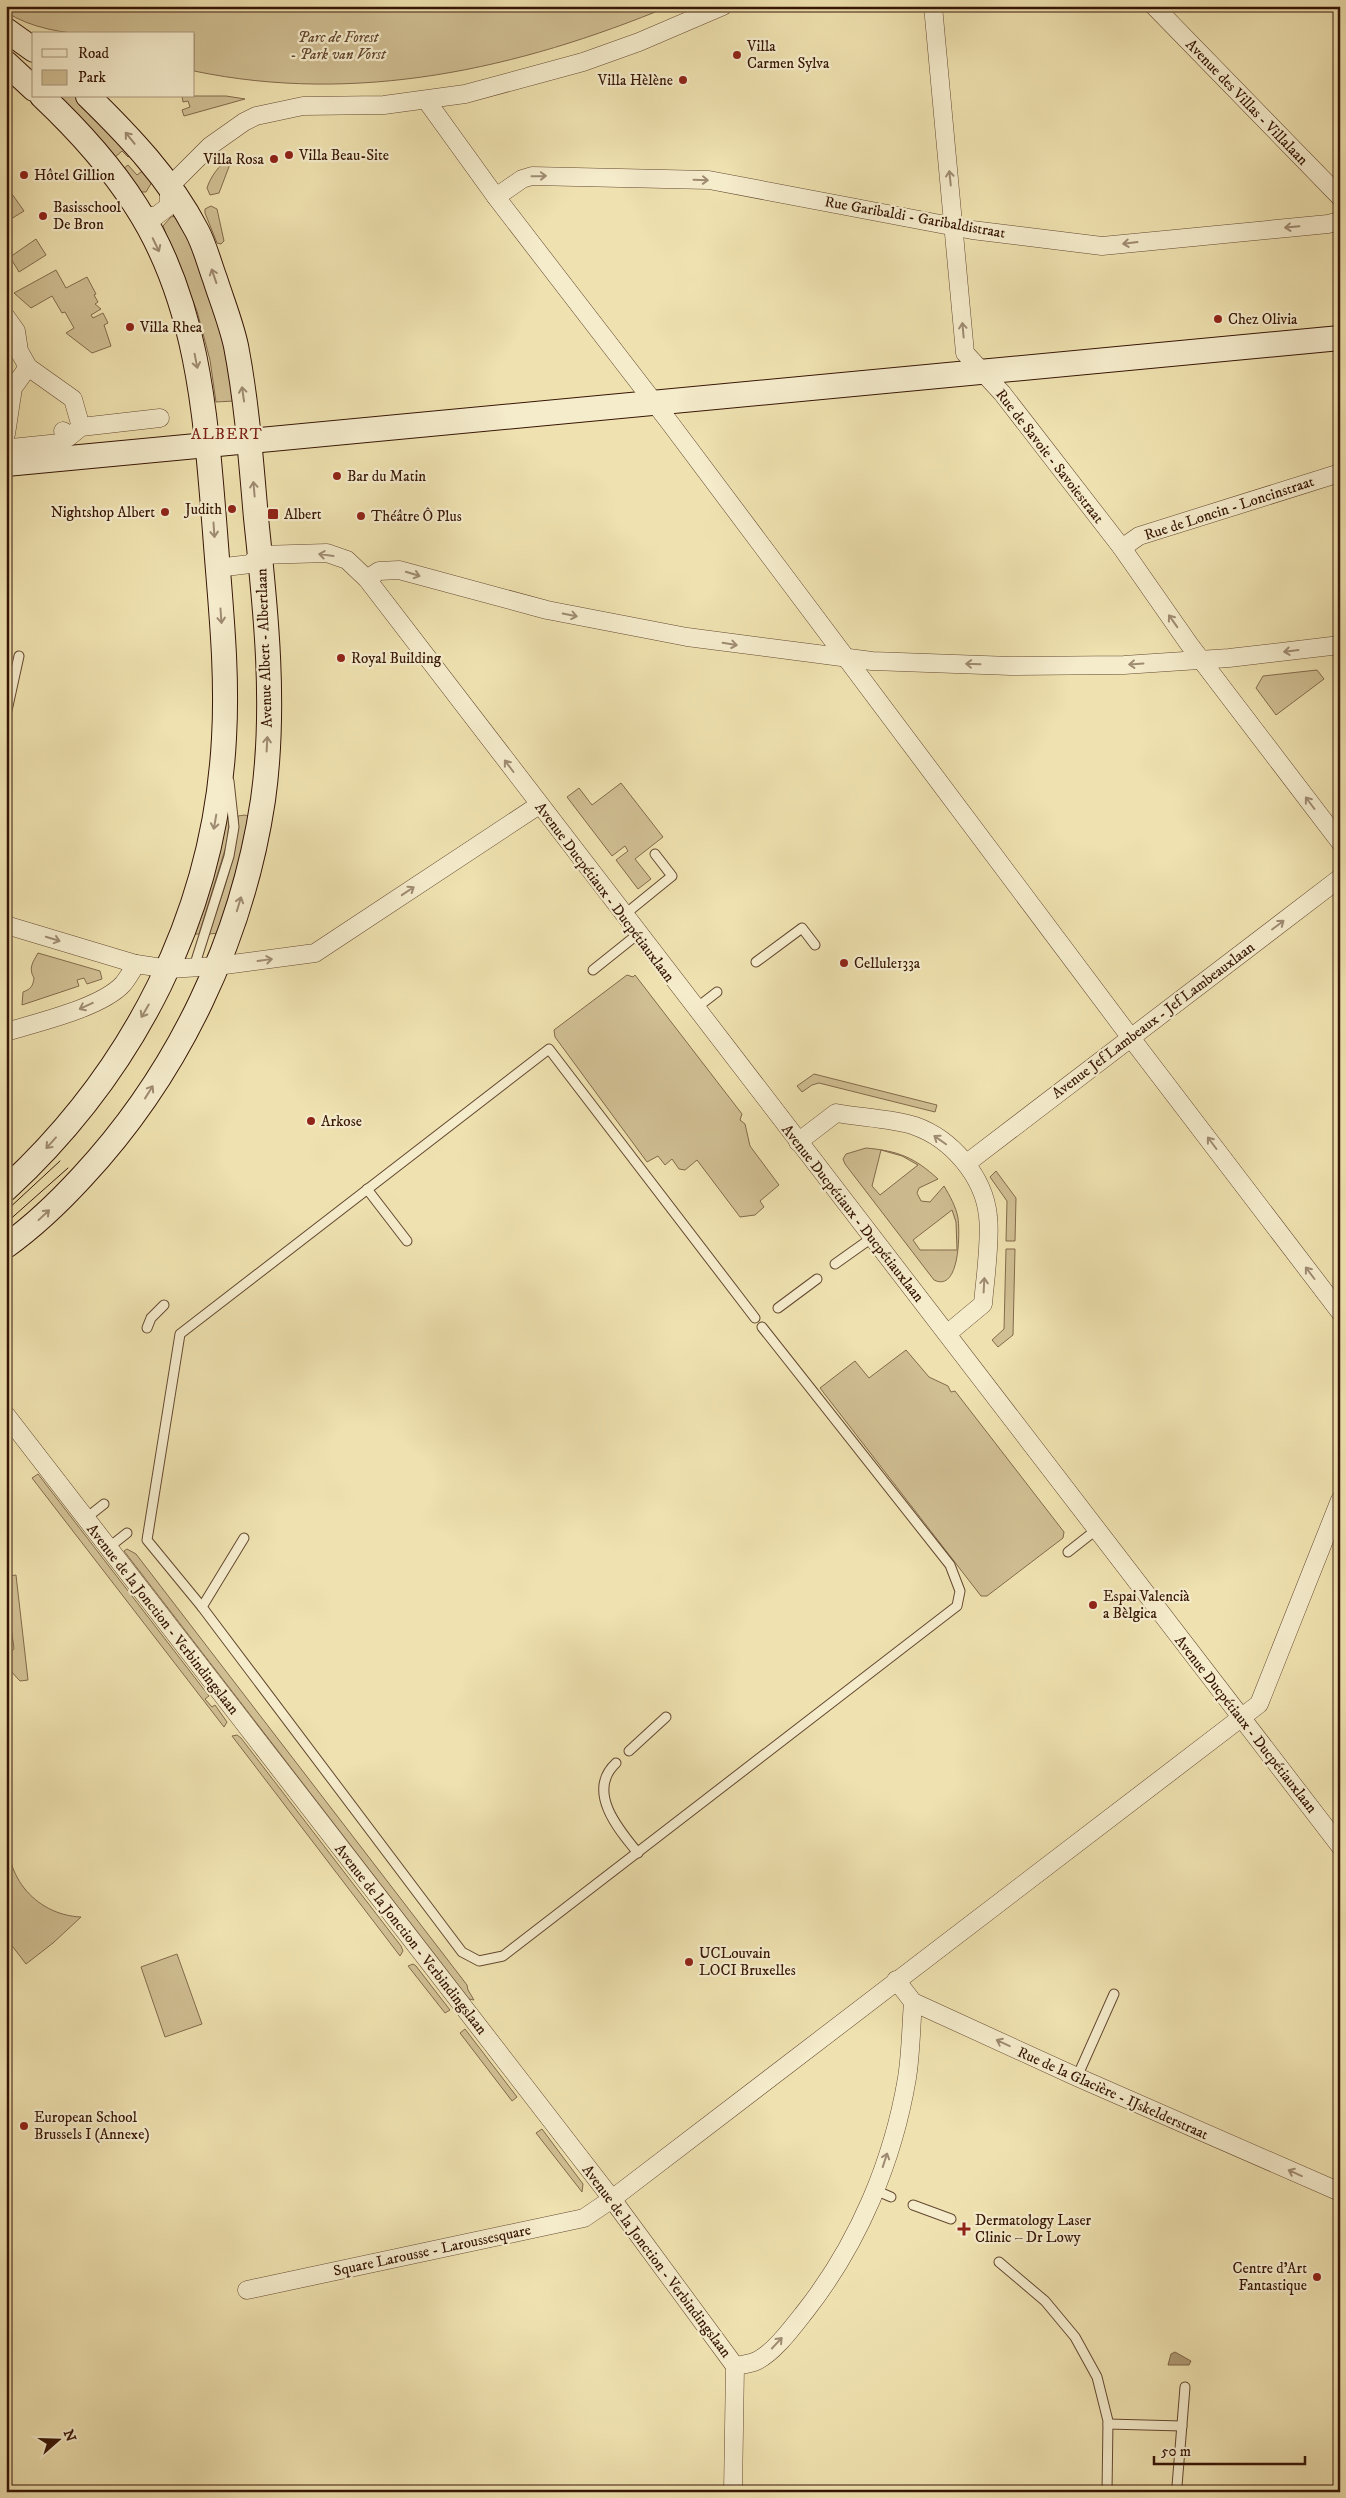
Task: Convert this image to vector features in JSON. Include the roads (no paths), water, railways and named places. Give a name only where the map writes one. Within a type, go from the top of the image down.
[{"type":"main road","points":[[6,30],[32,49]]},
{"type":"main road","points":[[6,63],[32,87]]},
{"type":"main road","points":[[6,1189],[80,1112],[118,1056],[169,969],[192,908],[210,848],[218,801],[224,738],[226,680],[207,446],[198,374],[184,314],[161,254],[142,216],[84,137],[44,98]]},
{"type":"main road","name":"Avenue Albert - Albertlaan","points":[[6,1246],[23,1234],[69,1191],[112,1145],[142,1104],[191,1023],[206,967],[229,938],[250,869],[263,799],[268,742],[268,656],[260,555],[240,373],[230,322],[201,239],[169,187],[124,131],[90,98]]},
{"type":"main road","points":[[6,464],[249,443],[1340,338]]},
{"type":"street","points":[[142,216],[156,216],[169,206],[169,187],[210,146],[244,122],[256,116],[303,106],[384,105],[465,94],[583,62],[639,42],[723,6]]},
{"type":"street","name":"Rue de Savoie - Savoiestraat","points":[[933,6],[966,353],[1002,393],[1122,548],[1202,660],[1340,842]]},
{"type":"street","name":"Avenue des Villas - Villalaan","points":[[1154,6],[1340,197]]},
{"type":"street","points":[[426,100],[496,198],[847,657],[1131,1038],[1340,1312]]},
{"type":"street","name":"Rue Garibaldi - Garibaldistraat","points":[[496,198],[522,180],[532,176],[709,180],[954,226],[1102,246],[1328,224],[1340,221]]},
{"type":"street","points":[[6,317],[16,331],[20,375],[13,388],[6,434]]},
{"type":"street","points":[[20,375],[73,400],[71,431]]},
{"type":"street","points":[[6,443],[11,448],[60,443],[71,431],[141,420],[157,413]]},
{"type":"street","name":"Rue de Loncin - Loncinstraat","points":[[1122,548],[1139,536],[1340,473]]},
{"type":"street","name":"Avenue Ducpétiaux - Ducpétiauxlaan","points":[[260,555],[327,553],[347,560],[367,579],[695,1009],[873,1237],[1340,1846]]},
{"type":"street","points":[[218,568],[250,564],[260,555]]},
{"type":"street","points":[[367,579],[379,571],[399,570],[547,610],[748,647],[872,661],[1011,666],[1124,665],[1202,660],[1340,645]]},
{"type":"street","points":[[6,925],[136,964],[169,969],[206,967],[315,953],[539,805]]},
{"type":"street","name":"Avenue Jef Lambeaux - Jef Lambeauxlaan","points":[[966,1163],[1340,878]]},
{"type":"street","points":[[6,1032],[77,1010],[101,999],[122,984],[136,964]]},
{"type":"street","points":[[798,1142],[836,1113],[914,1125],[941,1139],[966,1163],[981,1191],[988,1216],[983,1304],[947,1334]]},
{"type":"street","name":"Avenue de la Jonction - Verbindingslaan","points":[[6,1415],[612,2199],[735,2366],[733,2492]]},
{"type":"street","name":"Square Larousse - Laroussesquare","points":[[247,2290],[584,2218],[612,2199],[1259,1704],[1340,1500]]},
{"type":"street","name":"Rue de la Glacière - IJskelderstraat","points":[[896,1980],[912,2002],[1077,2077],[1340,2192]]},
{"type":"street","points":[[735,2366],[754,2362],[765,2356],[796,2322],[822,2289],[865,2216],[895,2128],[907,2077],[912,2002]]},
{"type":"lane","points":[[6,715],[19,656]]},
{"type":"lane","points":[[206,967],[234,827],[224,738]]},
{"type":"lane","points":[[624,915],[672,876],[655,854]]},
{"type":"lane","points":[[756,962],[802,928],[815,945]]},
{"type":"lane","points":[[593,970],[638,934]]},
{"type":"lane","points":[[695,1009],[717,992]]},
{"type":"lane","points":[[755,1318],[549,1049],[180,1334],[147,1540],[202,1607],[462,1952],[479,1961],[503,1956],[957,1606],[960,1591],[950,1565],[762,1327]]},
{"type":"lane","points":[[367,1189],[407,1241]]},
{"type":"lane","points":[[835,1264],[873,1237]]},
{"type":"lane","points":[[778,1308],[817,1279]]},
{"type":"lane","points":[[146,1328],[151,1318],[164,1305]]},
{"type":"lane","points":[[85,1519],[104,1504]]},
{"type":"lane","points":[[1068,1552],[1096,1530]]},
{"type":"lane","points":[[108,1548],[127,1533]]},
{"type":"lane","points":[[202,1607],[244,1538]]},
{"type":"lane","points":[[629,1751],[666,1717]]},
{"type":"lane","points":[[616,1763],[608,1770],[605,1786],[606,1806],[614,1823],[638,1853]]},
{"type":"lane","points":[[1077,2077],[1114,1994]]},
{"type":"lane","points":[[875,2190],[891,2197]]},
{"type":"lane","points":[[913,2205],[951,2219]]},
{"type":"lane","points":[[999,2262],[1045,2301],[1075,2337],[1097,2377],[1108,2424],[1107,2492]]},
{"type":"lane","points":[[1177,2486],[1185,2387]]},
{"type":"lane","points":[[1108,2424],[1182,2426]]},
{"type":"tram line","points":[[6,1211],[60,1161]]},
{"type":"tram line","points":[[6,1223],[68,1168]]},
{"type":"place","name":"Villa Carmen Sylva","points":[[737,55]]},
{"type":"place","name":"Villa Hèlène","points":[[683,80]]},
{"type":"place","name":"Villa Beau-Site","points":[[289,155]]},
{"type":"place","name":"Villa Rosa","points":[[274,159]]},
{"type":"place","name":"Hôtel Gillion","points":[[24,175]]},
{"type":"place","name":"Basisschool De Bron","points":[[43,216]]},
{"type":"place","name":"Chez Olivia","points":[[1218,319]]},
{"type":"place","name":"Villa Rhea","points":[[130,327]]},
{"type":"place","name":"Bar du Matin","points":[[337,476]]},
{"type":"place","name":"Judith","points":[[232,509]]},
{"type":"place","name":"Nightshop Albert","points":[[165,512]]},
{"type":"place","name":"Albert","points":[[273,514]]},
{"type":"place","name":"Théâtre Ô Plus","points":[[361,516]]},
{"type":"place","name":"Royal Building","points":[[341,658]]},
{"type":"place","name":"Cellule133a","points":[[844,963]]},
{"type":"place","name":"Arkose","points":[[311,1121]]},
{"type":"place","name":"Espai Valencià a Bèlgica","points":[[1093,1605]]},
{"type":"place","name":"UCLouvain LOCI Bruxelles","points":[[689,1962]]},
{"type":"place","name":"European School Brussels I (Annexe)","points":[[24,2126]]},
{"type":"place","name":"Dermatology Laser Clinic – Dr Lowy","points":[[964,2229]]},
{"type":"place","name":"Centre d’Art Fantastique","points":[[1317,2277]]},
{"type":"district","name":"ALBERT","points":[[227,433]]},
{"type":"park label","name":"Parc de Forest - Park van Vorst","points":[[338,46]]}]
